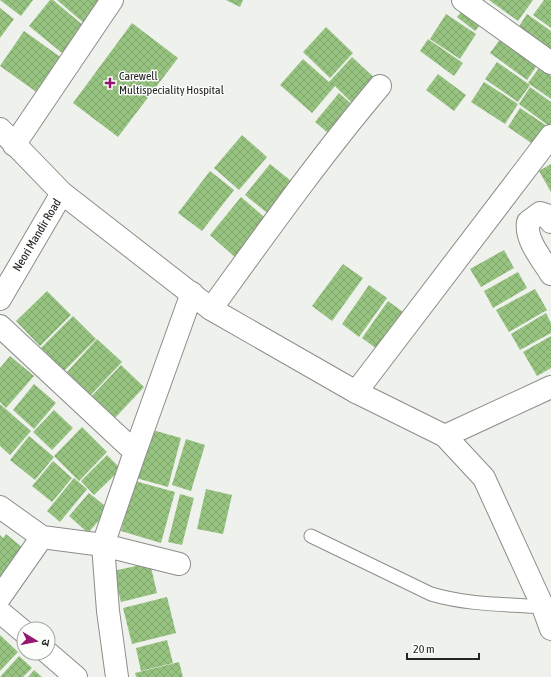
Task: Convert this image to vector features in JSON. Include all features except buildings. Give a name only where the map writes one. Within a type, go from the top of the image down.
[{"type":"street","points":[[14,145],[112,0]]},
{"type":"street","points":[[462,0],[551,63]]},
{"type":"street","points":[[211,308],[334,140],[380,86]]},
{"type":"street","points":[[0,129],[62,193],[211,308],[356,392],[445,436],[484,478],[543,607],[551,629]]},
{"type":"street","points":[[356,392],[551,136]]},
{"type":"street","name":"Neori Mandir Road","points":[[0,299],[6,272],[62,193]]},
{"type":"street","points":[[551,222],[546,215],[540,213],[528,222],[527,229],[551,274]]},
{"type":"street","points":[[117,677],[108,611],[103,545],[192,294]]},
{"type":"street","points":[[0,326],[135,452]]},
{"type":"street","points":[[445,436],[551,388]]},
{"type":"street","points":[[0,508],[42,537],[103,545],[179,564]]},
{"type":"street","points":[[0,597],[42,537]]},
{"type":"street","points":[[0,612],[16,625]]},
{"type":"street","points":[[56,660],[76,677]]},
{"type":"lane","points":[[311,536],[431,594],[469,603],[543,607]]},
{"type":"place","name":"Carewell Multispeciality Hospital","points":[[110,83]]}]
